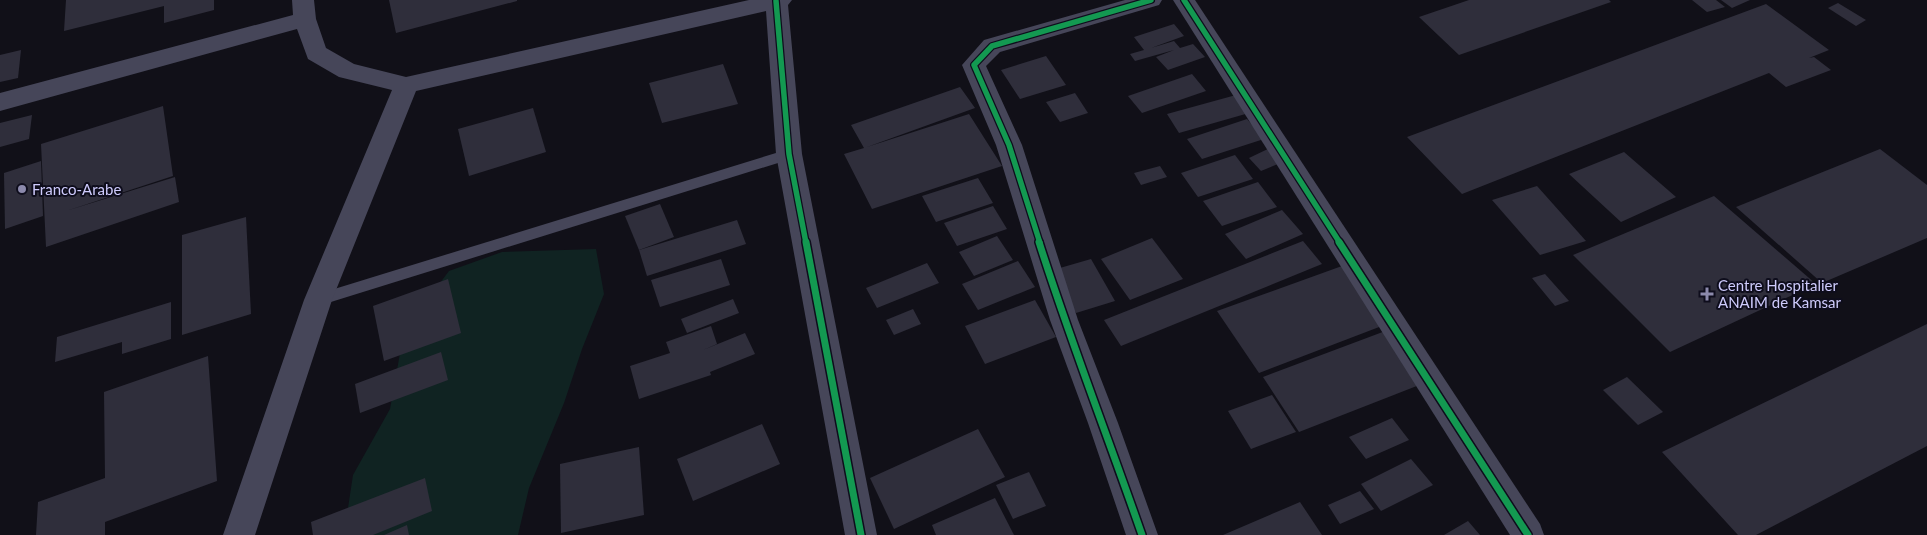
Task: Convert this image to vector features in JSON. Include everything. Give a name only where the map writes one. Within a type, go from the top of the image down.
[{"type":"street","points":[[0,102],[304,10],[316,53],[347,71],[406,86],[778,0],[789,154],[861,535]]},
{"type":"street","points":[[1142,535],[1103,423],[1064,320],[1009,145],[974,65],[992,46],[1151,0]]},
{"type":"street","points":[[1184,0],[1528,535]]},
{"type":"street","points":[[239,535],[318,300],[406,86]]},
{"type":"lane","points":[[318,300],[789,154]]},
{"type":"green space","points":[[596,249],[604,294],[582,349],[564,403],[529,488],[518,535],[351,535],[348,508],[353,475],[390,409],[404,331],[449,271],[502,252]]},
{"type":"building","points":[[66,0],[214,0],[214,10],[164,23],[164,6],[64,31]]},
{"type":"building","points":[[389,0],[517,0],[517,1],[396,33]]},
{"type":"building","points":[[1469,0],[1609,0],[1611,2],[1459,55],[1419,17]]},
{"type":"building","points":[[1692,0],[1716,0],[1725,7],[1707,12]]},
{"type":"building","points":[[1721,0],[1750,0],[1732,8]]},
{"type":"building","points":[[1838,3],[1866,20],[1856,26],[1828,8]]},
{"type":"building","points":[[1766,4],[1829,50],[1809,58],[1814,57],[1831,70],[1786,87],[1769,73],[1462,194],[1407,137]]},
{"type":"building","points":[[1174,24],[1184,36],[1151,48],[1174,41],[1180,48],[1193,44],[1205,57],[1168,70],[1156,57],[1174,50],[1135,61],[1130,54],[1144,50],[1134,37]]},
{"type":"building","points":[[21,50],[18,78],[0,82],[0,55]]},
{"type":"building","points":[[1046,56],[1066,85],[1020,99],[1001,70]]},
{"type":"building","points":[[723,64],[738,104],[662,123],[649,83]]},
{"type":"building","points":[[1192,74],[1206,91],[1142,113],[1128,96]]},
{"type":"building","points":[[960,87],[975,108],[867,147],[969,114],[1002,166],[872,209],[844,154],[864,148],[851,125]]},
{"type":"building","points":[[1075,93],[1088,113],[1060,122],[1046,102]]},
{"type":"building","points":[[1236,95],[1249,113],[1179,133],[1167,114]]},
{"type":"building","points":[[163,106],[173,176],[66,211],[175,177],[179,202],[46,247],[41,144]]},
{"type":"building","points":[[533,108],[546,152],[469,176],[458,129]]},
{"type":"building","points":[[32,115],[29,139],[0,147],[0,123]]},
{"type":"building","points":[[1247,119],[1264,139],[1202,159],[1187,139]]},
{"type":"building","points":[[1272,147],[1285,161],[1261,171],[1249,158]]},
{"type":"building","points":[[1880,149],[1927,185],[1927,238],[1822,283],[1736,207]]},
{"type":"building","points":[[1624,152],[1676,197],[1621,222],[1569,174]]},
{"type":"building","points":[[1235,155],[1253,179],[1198,197],[1181,173]]},
{"type":"building","points":[[41,161],[43,216],[5,229],[4,173]]},
{"type":"building","points":[[1160,166],[1167,177],[1141,185],[1134,173]]},
{"type":"building","points":[[978,178],[993,203],[936,222],[922,196]]},
{"type":"building","points":[[1258,182],[1277,207],[1222,226],[1203,201]]},
{"type":"building","points":[[1537,186],[1586,241],[1540,255],[1492,200]]},
{"type":"building","points":[[1714,196],[1816,284],[1670,352],[1573,255]]},
{"type":"building","points":[[660,204],[674,237],[639,250],[625,216]]},
{"type":"building","points":[[993,206],[1007,229],[957,246],[944,223]]},
{"type":"building","points":[[1282,210],[1303,234],[1246,259],[1225,234]]},
{"type":"building","points":[[246,217],[251,314],[182,335],[182,235]]},
{"type":"building","points":[[737,220],[746,244],[647,276],[639,250]]},
{"type":"building","points":[[997,236],[1013,260],[974,276],[959,252]]},
{"type":"building","points":[[1152,238],[1183,279],[1130,300],[1101,259]]},
{"type":"building","points":[[1303,241],[1322,264],[1121,346],[1104,320]]},
{"type":"building","points":[[721,259],[730,285],[660,307],[651,280]]},
{"type":"building","points":[[1091,259],[1115,301],[1076,313],[1053,270]]},
{"type":"building","points":[[1018,261],[1035,287],[978,310],[962,284]]},
{"type":"building","points":[[927,263],[939,283],[877,308],[866,288]]},
{"type":"building","points":[[1342,266],[1387,324],[1259,373],[1217,311]]},
{"type":"building","points":[[1545,274],[1569,301],[1555,306],[1532,278]]},
{"type":"building","points":[[448,279],[461,333],[384,361],[373,306]]},
{"type":"building","points":[[733,299],[739,313],[687,333],[681,319]]},
{"type":"building","points":[[1035,300],[1056,337],[985,364],[965,326]]},
{"type":"building","points":[[171,302],[171,339],[122,354],[122,342],[55,362],[57,337]]},
{"type":"building","points":[[913,309],[921,324],[894,335],[886,320]]},
{"type":"building","points":[[1927,324],[1927,446],[1756,535],[1738,535],[1662,452]]},
{"type":"building","points":[[711,326],[717,344],[703,350],[745,333],[755,354],[710,372],[711,375],[639,399],[630,366],[670,353],[666,342]]},
{"type":"building","points":[[1388,330],[1427,382],[1299,432],[1263,377]]},
{"type":"building","points":[[441,352],[448,380],[360,413],[355,384]]},
{"type":"building","points":[[208,356],[217,481],[105,522],[105,535],[36,535],[38,502],[105,478],[104,392]]},
{"type":"building","points":[[1627,377],[1663,412],[1638,425],[1603,390]]},
{"type":"building","points":[[1272,395],[1296,432],[1251,449],[1228,411]]},
{"type":"building","points":[[1392,418],[1409,440],[1366,459],[1349,437]]},
{"type":"building","points":[[762,424],[780,464],[693,501],[677,459]]},
{"type":"building","points":[[978,429],[1005,477],[894,529],[870,478]]},
{"type":"building","points":[[639,447],[644,515],[561,533],[560,464]]},
{"type":"building","points":[[1411,459],[1433,485],[1381,511],[1361,484]]},
{"type":"building","points":[[1029,472],[1046,506],[1013,519],[996,485]]},
{"type":"building","points":[[425,478],[432,511],[373,535],[313,535],[311,522]]},
{"type":"building","points":[[1360,491],[1374,509],[1340,524],[1328,505]]},
{"type":"building","points":[[995,498],[1014,535],[936,535],[932,525]]},
{"type":"building","points":[[1300,502],[1322,535],[1223,535]]},
{"type":"building","points":[[1468,521],[1480,535],[1444,535]]},
{"type":"building","points":[[407,525],[409,535],[384,535]]},
{"type":"cycle path","points":[[1142,535],[1103,423],[1064,320],[1009,145],[974,65],[992,46],[1151,0]]},
{"type":"cycle path","points":[[1184,0],[1528,535]]},
{"type":"cycle path","points":[[776,1],[789,154],[861,535]]},
{"type":"place","name":"Franco-Arabe","points":[[22,189]]},
{"type":"place","name":"Centre Hospitalier ANAIM de Kamsar","points":[[1707,294]]}]
